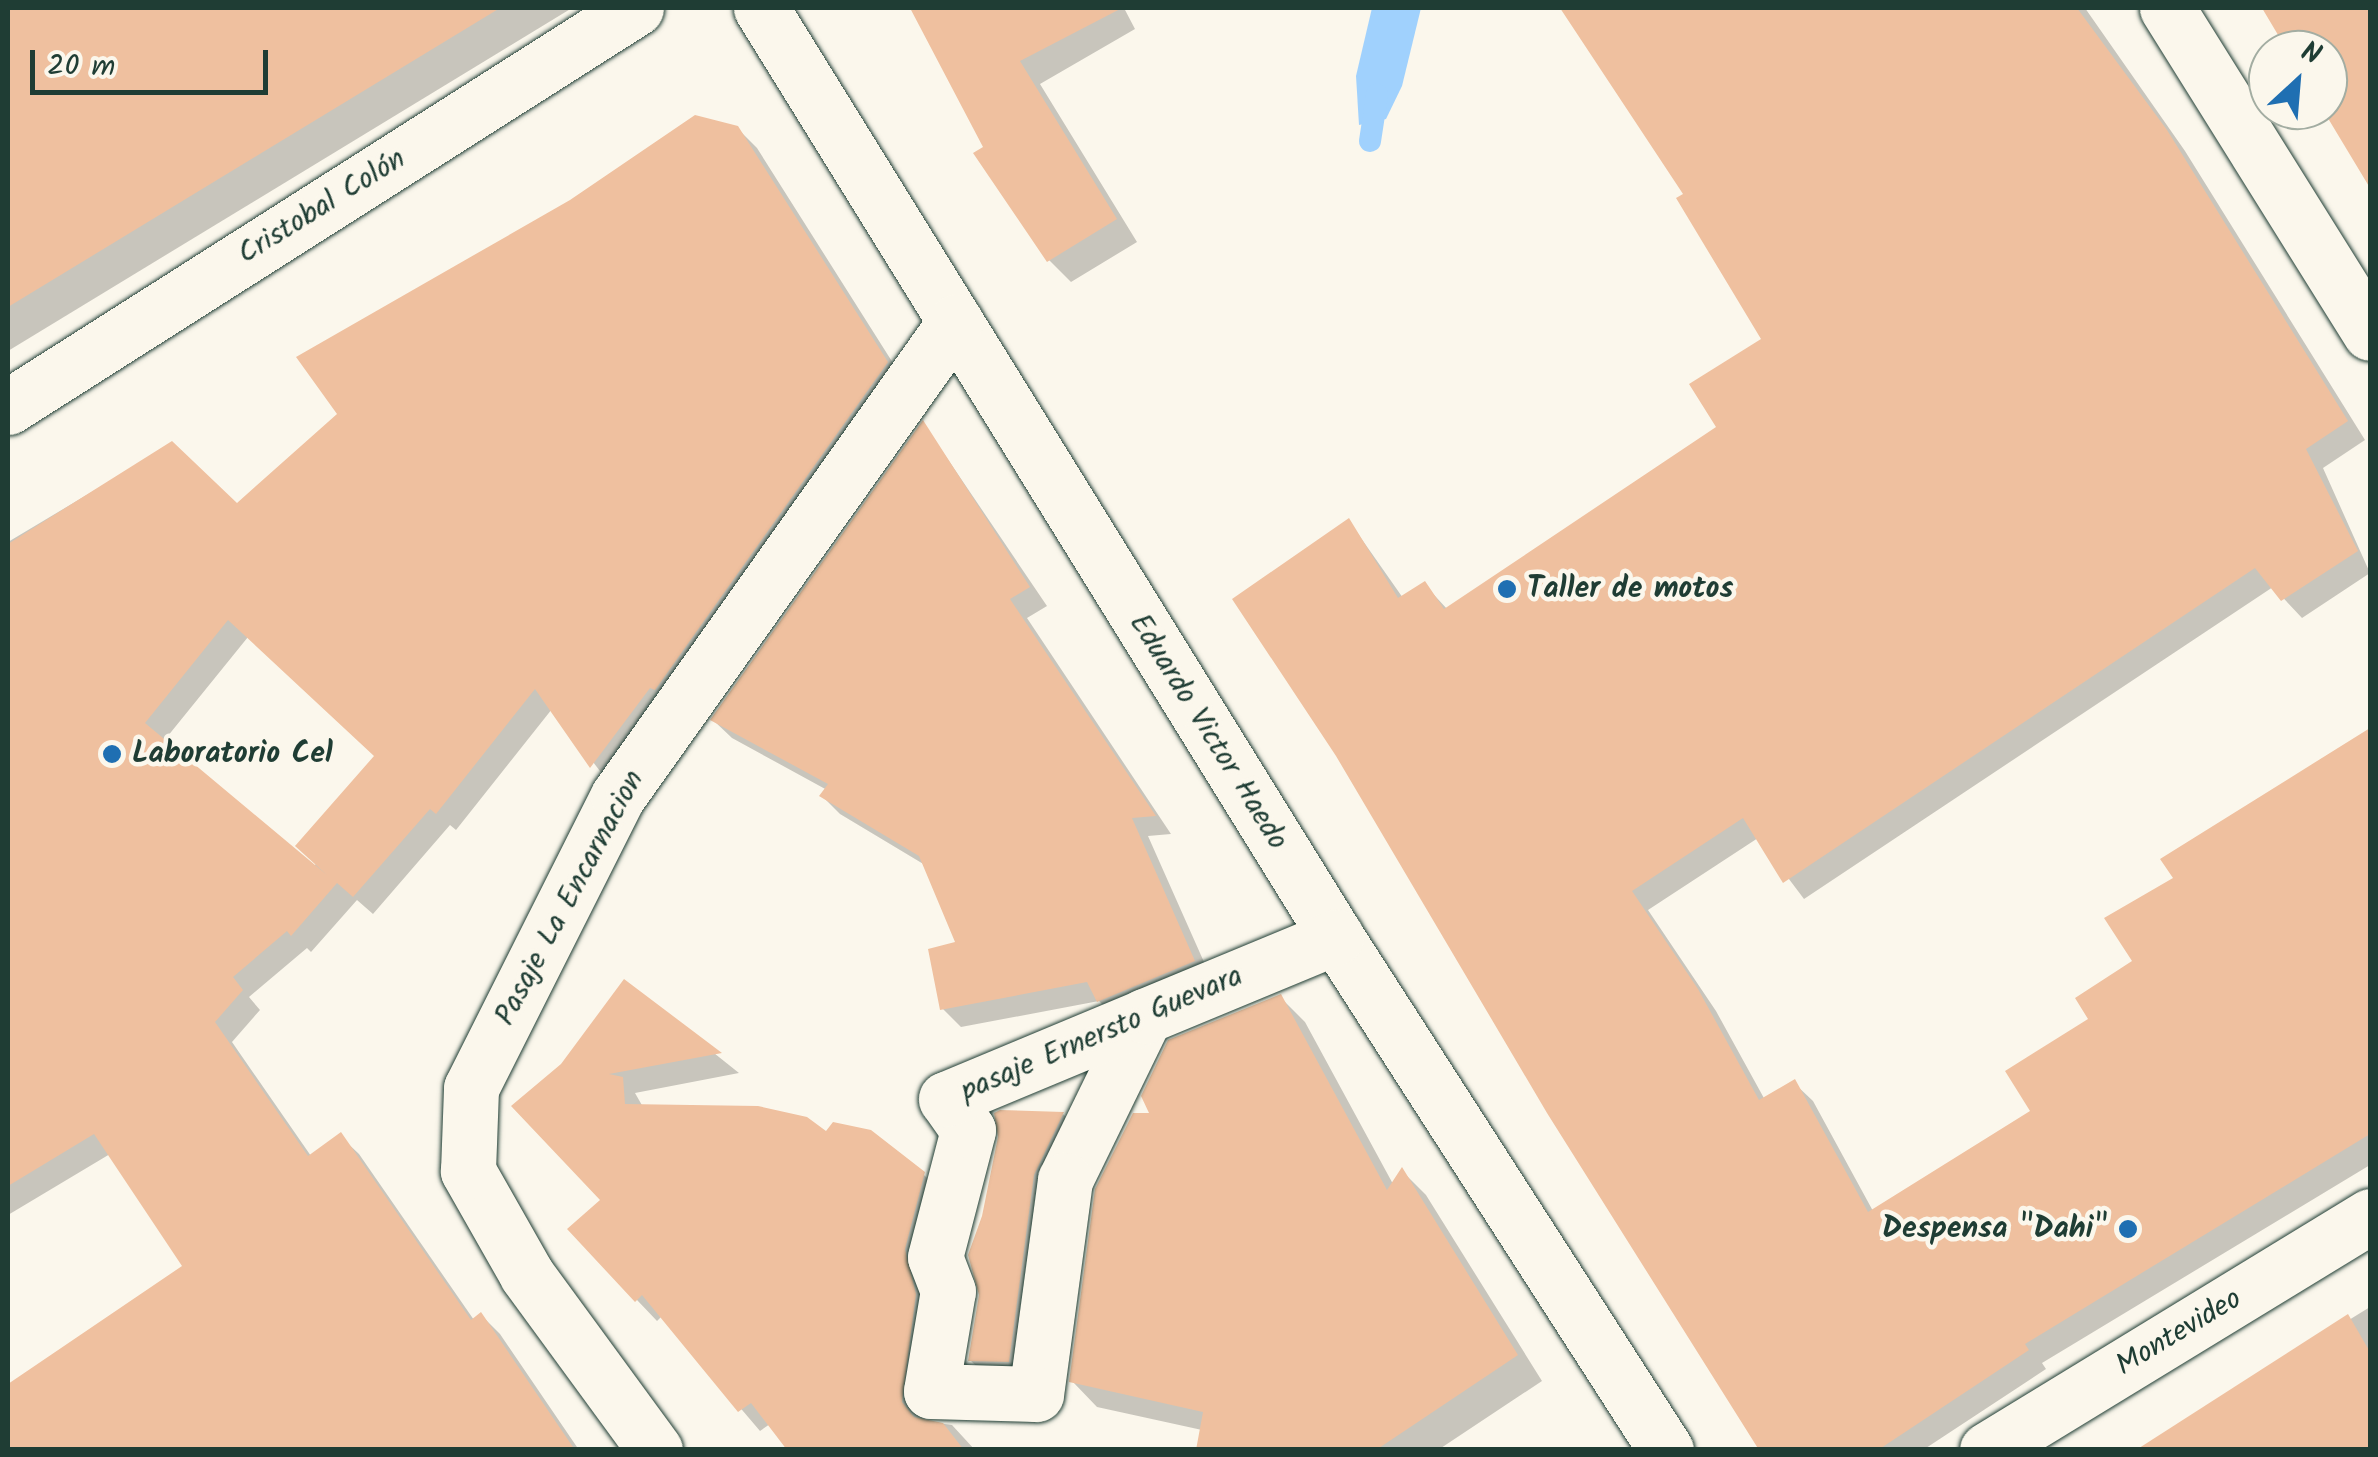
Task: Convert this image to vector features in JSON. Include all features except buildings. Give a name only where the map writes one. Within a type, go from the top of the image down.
[{"type":"street","name":"Cristobal Colón","points":[[8,407],[636,8]]},
{"type":"street","name":"Eduardo Victor Haedo","points":[[761,8],[1336,937],[1666,1450]]},
{"type":"street","points":[[2167,8],[2370,333]]},
{"type":"street","name":"Pasaje La Encarnacion","points":[[655,1450],[528,1274],[468,1171],[471,1088],[618,796],[955,322]]},
{"type":"street","name":"pasaje Ernersto Guevara","points":[[1144,1016],[1112,1074],[1064,1180],[1036,1394],[931,1391],[948,1291],[935,1258],[968,1130],[946,1099],[1144,1016],[1336,937]]},
{"type":"street","name":"Montevideo","points":[[1987,1450],[2370,1216]]},
{"type":"water","points":[[1372,8],[1421,8],[1402,86],[1386,119],[1359,125],[1356,76]]},
{"type":"waterway","points":[[1370,141],[1377,95]]},
{"type":"place","name":"Taller de motos","points":[[1507,589]]},
{"type":"place","name":"Laboratorio Cel","points":[[112,754]]},
{"type":"place","name":"Despensa \"Dahi\"","points":[[2128,1229]]}]
